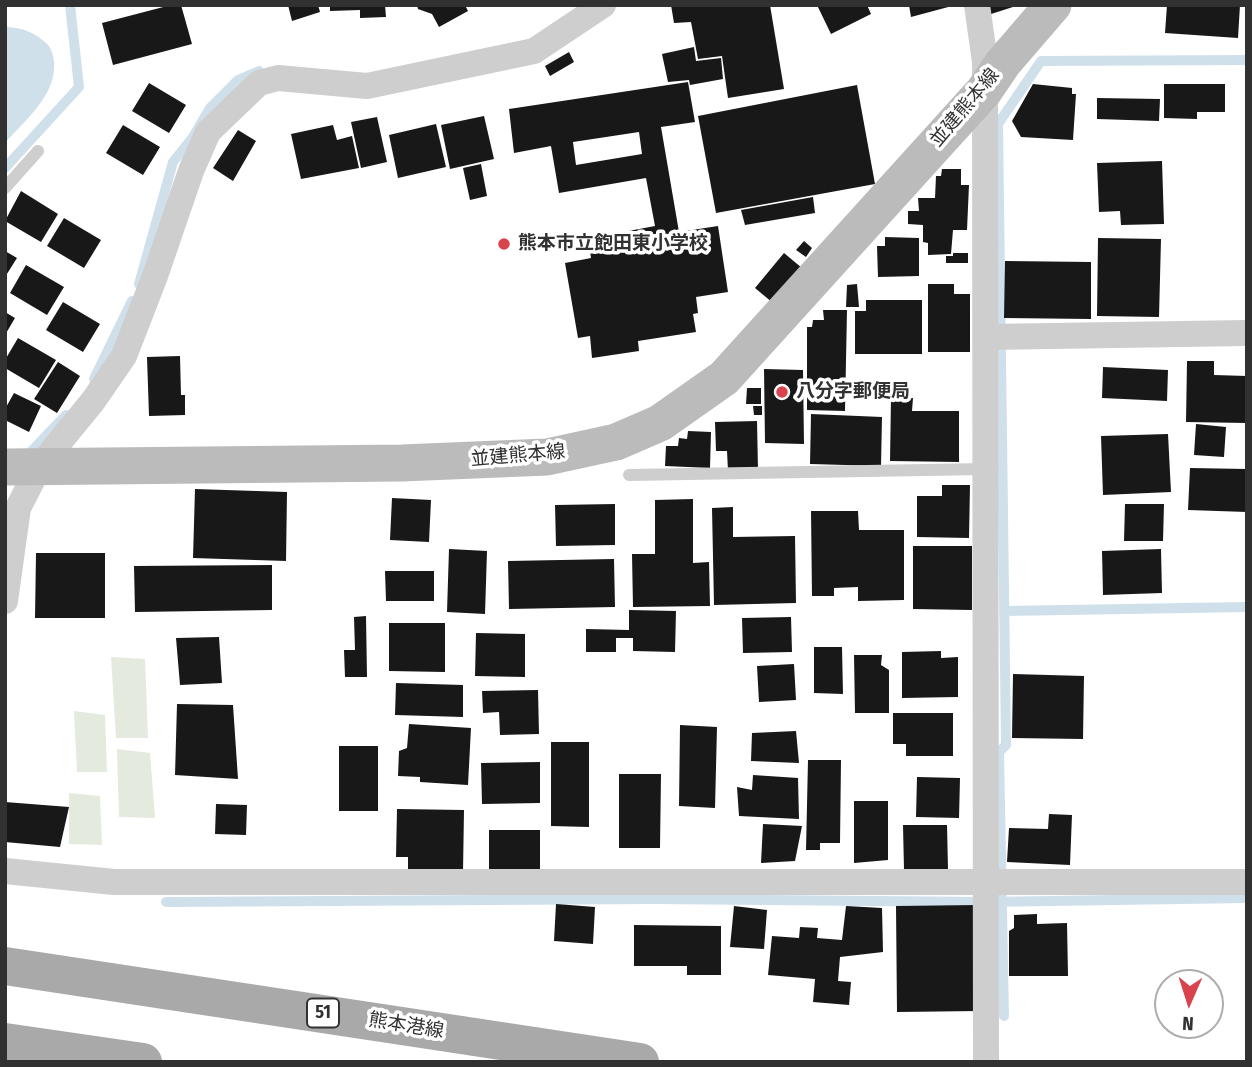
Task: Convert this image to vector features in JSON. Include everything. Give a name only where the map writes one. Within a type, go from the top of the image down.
[{"type":"main road","name":"並建熊本線","points":[[22,467],[415,463],[547,457],[616,442],[660,423],[724,378],[984,91],[1003,63],[1053,5]]},
{"type":"main road","name":"熊本港線","points":[[5,966],[640,1062]]},
{"type":"main road","points":[[5,1042],[143,1062]]},
{"type":"street","points":[[5,601],[22,467],[93,401],[124,356],[191,171],[208,132],[259,83],[278,78],[367,86],[534,51],[603,5]]},
{"type":"street","points":[[978,5],[985,62],[986,1062]]},
{"type":"street","points":[[986,337],[1247,333]]},
{"type":"street","points":[[5,871],[114,882],[1247,882]]},
{"type":"lane","points":[[5,188],[37,151]]},
{"type":"lane","points":[[629,475],[985,469]]},
{"type":"shaded area","points":[[111,657],[145,659],[148,738],[116,738]]},
{"type":"shaded area","points":[[74,711],[105,715],[107,772],[77,772]]},
{"type":"shaded area","points":[[117,749],[150,753],[155,818],[119,817]]},
{"type":"shaded area","points":[[69,793],[100,796],[102,845],[69,844]]},
{"type":"water","points":[[5,27],[26,31],[41,38],[52,53],[54,73],[51,85],[38,106],[5,143]]},
{"type":"building","points":[[171,5],[181,5],[192,44],[113,65],[102,23]]},
{"type":"building","points":[[288,5],[318,5],[320,12],[292,21]]},
{"type":"building","points":[[330,5],[385,5],[386,17],[360,18],[360,10],[330,11]]},
{"type":"building","points":[[417,5],[465,5],[468,11],[439,27],[432,14],[418,9]]},
{"type":"building","points":[[671,5],[770,5],[784,89],[728,98],[722,56],[698,59],[691,22],[674,23]]},
{"type":"building","points":[[817,5],[867,5],[871,14],[831,34]]},
{"type":"building","points":[[909,5],[952,5],[952,6],[911,17]]},
{"type":"building","points":[[985,5],[1016,5],[1016,6],[988,15]]},
{"type":"building","points":[[1167,5],[1240,5],[1238,38],[1165,33]]},
{"type":"building","points":[[694,47],[696,61],[721,58],[723,79],[690,85],[689,80],[668,82],[662,54]]},
{"type":"building","points":[[569,52],[574,62],[550,76],[545,66]]},
{"type":"building","points":[[688,82],[695,122],[661,127],[679,232],[718,226],[728,292],[696,297],[698,313],[693,314],[696,332],[638,341],[639,351],[592,358],[590,336],[578,338],[565,263],[591,258],[590,251],[604,248],[602,236],[655,226],[646,178],[559,193],[551,146],[514,153],[509,109]],"holes":[[[639,132],[642,154],[576,165],[573,142]]]},
{"type":"building","points":[[149,83],[186,105],[169,133],[132,111]]},
{"type":"building","points":[[1033,84],[1072,88],[1072,94],[1076,94],[1073,140],[1021,137],[1012,121]]},
{"type":"building","points":[[1164,84],[1225,84],[1225,112],[1197,112],[1197,119],[1164,118]]},
{"type":"building","points":[[857,85],[875,184],[716,213],[698,116]]},
{"type":"building","points":[[1097,98],[1160,99],[1159,121],[1097,119]]},
{"type":"building","points":[[484,116],[494,159],[450,169],[441,125]]},
{"type":"building","points":[[377,117],[387,162],[361,168],[351,122]]},
{"type":"building","points":[[436,124],[446,167],[398,178],[389,135]]},
{"type":"building","points":[[123,125],[160,147],[143,175],[106,153]]},
{"type":"building","points":[[333,125],[337,140],[352,136],[359,168],[301,179],[291,134]]},
{"type":"building","points":[[238,130],[256,141],[233,181],[213,168]]},
{"type":"building","points":[[1162,161],[1164,224],[1121,225],[1120,211],[1099,212],[1097,163]]},
{"type":"building","points":[[481,164],[487,196],[470,200],[463,168]]},
{"type":"building","points":[[942,169],[961,169],[961,185],[969,185],[967,230],[953,230],[951,254],[928,255],[928,243],[923,242],[923,225],[908,224],[908,211],[919,211],[918,198],[935,198],[936,176],[941,176]]},
{"type":"building","points":[[21,191],[58,214],[41,242],[5,221]]},
{"type":"building","points":[[813,197],[815,213],[745,225],[741,210]]},
{"type":"building","points":[[64,218],[101,240],[84,268],[47,246]]},
{"type":"building","points":[[885,237],[919,238],[919,276],[878,277],[877,246],[885,246]]},
{"type":"building","points":[[1098,238],[1161,239],[1159,317],[1097,316]]},
{"type":"building","points":[[804,241],[812,248],[806,257],[796,250]]},
{"type":"building","points":[[5,251],[17,258],[5,277]]},
{"type":"building","points":[[784,253],[802,268],[773,303],[755,288]]},
{"type":"building","points":[[953,253],[968,253],[968,263],[946,263],[946,256],[953,256]]},
{"type":"building","points":[[1005,261],[1091,262],[1091,319],[1004,318]]},
{"type":"building","points":[[26,265],[64,287],[47,315],[10,293]]},
{"type":"building","points":[[857,284],[859,307],[846,307],[847,285]]},
{"type":"building","points":[[928,284],[954,284],[954,294],[970,294],[970,352],[928,352]]},
{"type":"building","points":[[866,300],[922,300],[922,354],[855,354],[855,311],[866,311]]},
{"type":"building","points":[[63,302],[100,324],[83,352],[46,330]]},
{"type":"building","points":[[823,310],[847,310],[845,411],[807,410],[807,327],[812,327],[813,320],[824,320]]},
{"type":"building","points":[[5,312],[15,318],[5,335]]},
{"type":"building","points":[[18,338],[56,360],[39,388],[5,368],[5,360]]},
{"type":"building","points":[[180,356],[181,395],[185,395],[185,415],[149,416],[147,357]]},
{"type":"building","points":[[1187,361],[1214,361],[1214,375],[1247,376],[1247,423],[1186,422]]},
{"type":"building","points":[[58,362],[80,376],[57,413],[34,399]]},
{"type":"building","points":[[1103,367],[1168,370],[1167,401],[1102,398]]},
{"type":"building","points":[[764,369],[803,370],[804,444],[765,443]]},
{"type":"building","points":[[747,388],[761,388],[761,404],[746,404]]},
{"type":"building","points":[[14,393],[41,406],[29,432],[5,420],[5,409]]},
{"type":"building","points":[[891,398],[913,398],[912,411],[959,411],[959,462],[890,461]]},
{"type":"building","points":[[753,406],[762,406],[762,415],[754,415]]},
{"type":"building","points":[[811,414],[882,417],[881,466],[810,464]]},
{"type":"building","points":[[757,421],[758,470],[728,471],[727,451],[716,451],[715,422]]},
{"type":"building","points":[[1196,424],[1226,427],[1224,457],[1194,455]]},
{"type":"building","points":[[688,431],[711,432],[710,468],[665,466],[666,446],[678,446],[679,438],[687,439]]},
{"type":"building","points":[[1168,434],[1171,492],[1103,495],[1101,436]]},
{"type":"building","points":[[1190,468],[1247,469],[1247,512],[1188,510]]},
{"type":"building","points":[[942,485],[970,485],[969,538],[917,537],[917,496],[942,496]]},
{"type":"building","points":[[195,489],[287,492],[286,561],[193,558]]},
{"type":"building","points":[[392,498],[431,500],[429,542],[390,540]]},
{"type":"building","points":[[693,499],[693,563],[709,562],[710,606],[633,607],[632,554],[655,554],[655,500]]},
{"type":"building","points":[[615,504],[615,545],[556,546],[555,505]]},
{"type":"building","points":[[1125,504],[1164,504],[1163,541],[1124,541]]},
{"type":"building","points":[[733,507],[733,537],[795,536],[796,603],[714,605],[712,508]]},
{"type":"building","points":[[811,511],[858,511],[859,530],[904,530],[904,600],[858,601],[858,587],[834,588],[834,596],[812,596]]},
{"type":"building","points":[[913,546],[972,546],[972,610],[913,609]]},
{"type":"building","points":[[449,549],[487,551],[485,614],[447,612]]},
{"type":"building","points":[[1161,549],[1162,593],[1103,595],[1102,551]]},
{"type":"building","points":[[36,553],[105,553],[105,618],[35,618]]},
{"type":"building","points":[[614,559],[615,607],[509,609],[508,561]]},
{"type":"building","points":[[272,565],[272,610],[135,612],[134,566]]},
{"type":"building","points":[[385,571],[434,571],[434,601],[386,601]]},
{"type":"building","points":[[629,610],[676,611],[675,652],[633,651],[633,638],[616,638],[616,652],[586,652],[586,629],[629,630]]},
{"type":"building","points":[[366,616],[367,677],[345,677],[344,650],[355,650],[354,617]]},
{"type":"building","points":[[791,617],[792,652],[743,653],[742,618]]},
{"type":"building","points":[[389,623],[445,623],[445,672],[389,671]]},
{"type":"building","points":[[476,633],[525,634],[525,677],[475,676]]},
{"type":"building","points":[[219,637],[222,683],[180,685],[176,638]]},
{"type":"building","points":[[814,647],[842,647],[843,694],[814,693]]},
{"type":"building","points":[[941,651],[941,658],[958,657],[958,697],[902,698],[902,652]]},
{"type":"building","points":[[854,655],[882,655],[881,665],[889,670],[889,713],[855,713]]},
{"type":"building","points":[[794,664],[796,700],[759,702],[757,666]]},
{"type":"building","points":[[1013,674],[1084,676],[1083,739],[1012,738]]},
{"type":"building","points":[[396,683],[463,685],[463,717],[395,715]]},
{"type":"building","points":[[538,690],[539,734],[500,735],[499,712],[483,713],[482,691]]},
{"type":"building","points":[[177,704],[233,705],[238,779],[175,775]]},
{"type":"building","points":[[893,713],[953,713],[953,756],[906,756],[906,744],[893,744]]},
{"type":"building","points":[[409,724],[471,728],[468,785],[420,782],[420,777],[398,776],[399,751],[407,748]]},
{"type":"building","points":[[680,725],[717,727],[715,808],[679,806]]},
{"type":"building","points":[[796,731],[799,763],[751,761],[752,733]]},
{"type":"building","points":[[551,742],[589,742],[589,827],[551,826]]},
{"type":"building","points":[[339,746],[378,746],[378,811],[339,811]]},
{"type":"building","points":[[808,760],[841,760],[840,843],[820,843],[820,850],[806,850]]},
{"type":"building","points":[[540,762],[540,803],[482,804],[481,763]]},
{"type":"building","points":[[619,774],[661,774],[660,848],[619,848]]},
{"type":"building","points":[[753,775],[798,778],[799,819],[739,816],[737,787],[752,790]]},
{"type":"building","points":[[917,777],[960,778],[959,818],[916,817]]},
{"type":"building","points":[[854,801],[888,801],[888,860],[854,863]]},
{"type":"building","points":[[5,802],[69,807],[60,847],[5,842]]},
{"type":"building","points":[[216,804],[247,805],[246,835],[215,834]]},
{"type":"building","points":[[397,809],[464,810],[463,872],[408,871],[408,857],[396,857]]},
{"type":"building","points":[[1049,814],[1072,815],[1070,865],[1007,862],[1009,828],[1048,829]]},
{"type":"building","points":[[763,824],[802,826],[795,861],[761,863]]},
{"type":"building","points":[[903,825],[947,825],[948,869],[904,870]]},
{"type":"building","points":[[489,830],[540,830],[540,869],[489,869]]},
{"type":"building","points":[[556,904],[595,907],[593,944],[554,941]]},
{"type":"building","points":[[978,905],[979,1011],[897,1012],[896,906]]},
{"type":"building","points":[[734,906],[767,910],[764,949],[730,947]]},
{"type":"building","points":[[846,906],[882,908],[883,952],[840,957],[838,981],[851,982],[849,1005],[813,1002],[815,979],[768,975],[772,936],[799,938],[800,927],[818,928],[817,938],[842,940]]},
{"type":"building","points":[[1037,914],[1037,924],[1067,923],[1068,976],[1009,976],[1009,931],[1014,928],[1014,915]]},
{"type":"building","points":[[634,925],[721,926],[721,975],[687,975],[687,966],[634,966]]},
{"type":"waterway","points":[[5,168],[79,87],[70,5]]},
{"type":"waterway","points":[[1004,1016],[999,752],[1006,745],[998,124],[1041,61],[1247,60]]},
{"type":"waterway","points":[[139,284],[173,162],[193,137],[210,108],[238,80],[259,71]]},
{"type":"waterway","points":[[94,379],[132,301]]},
{"type":"waterway","points":[[26,457],[66,415]]},
{"type":"waterway","points":[[1004,611],[1247,607]]},
{"type":"waterway","points":[[166,902],[654,899],[985,902],[1247,898]]},
{"type":"place","name":"熊本市立飽田東小学校","points":[[504,244]]},
{"type":"place","name":"八分字郵便局","points":[[782,392]]}]
